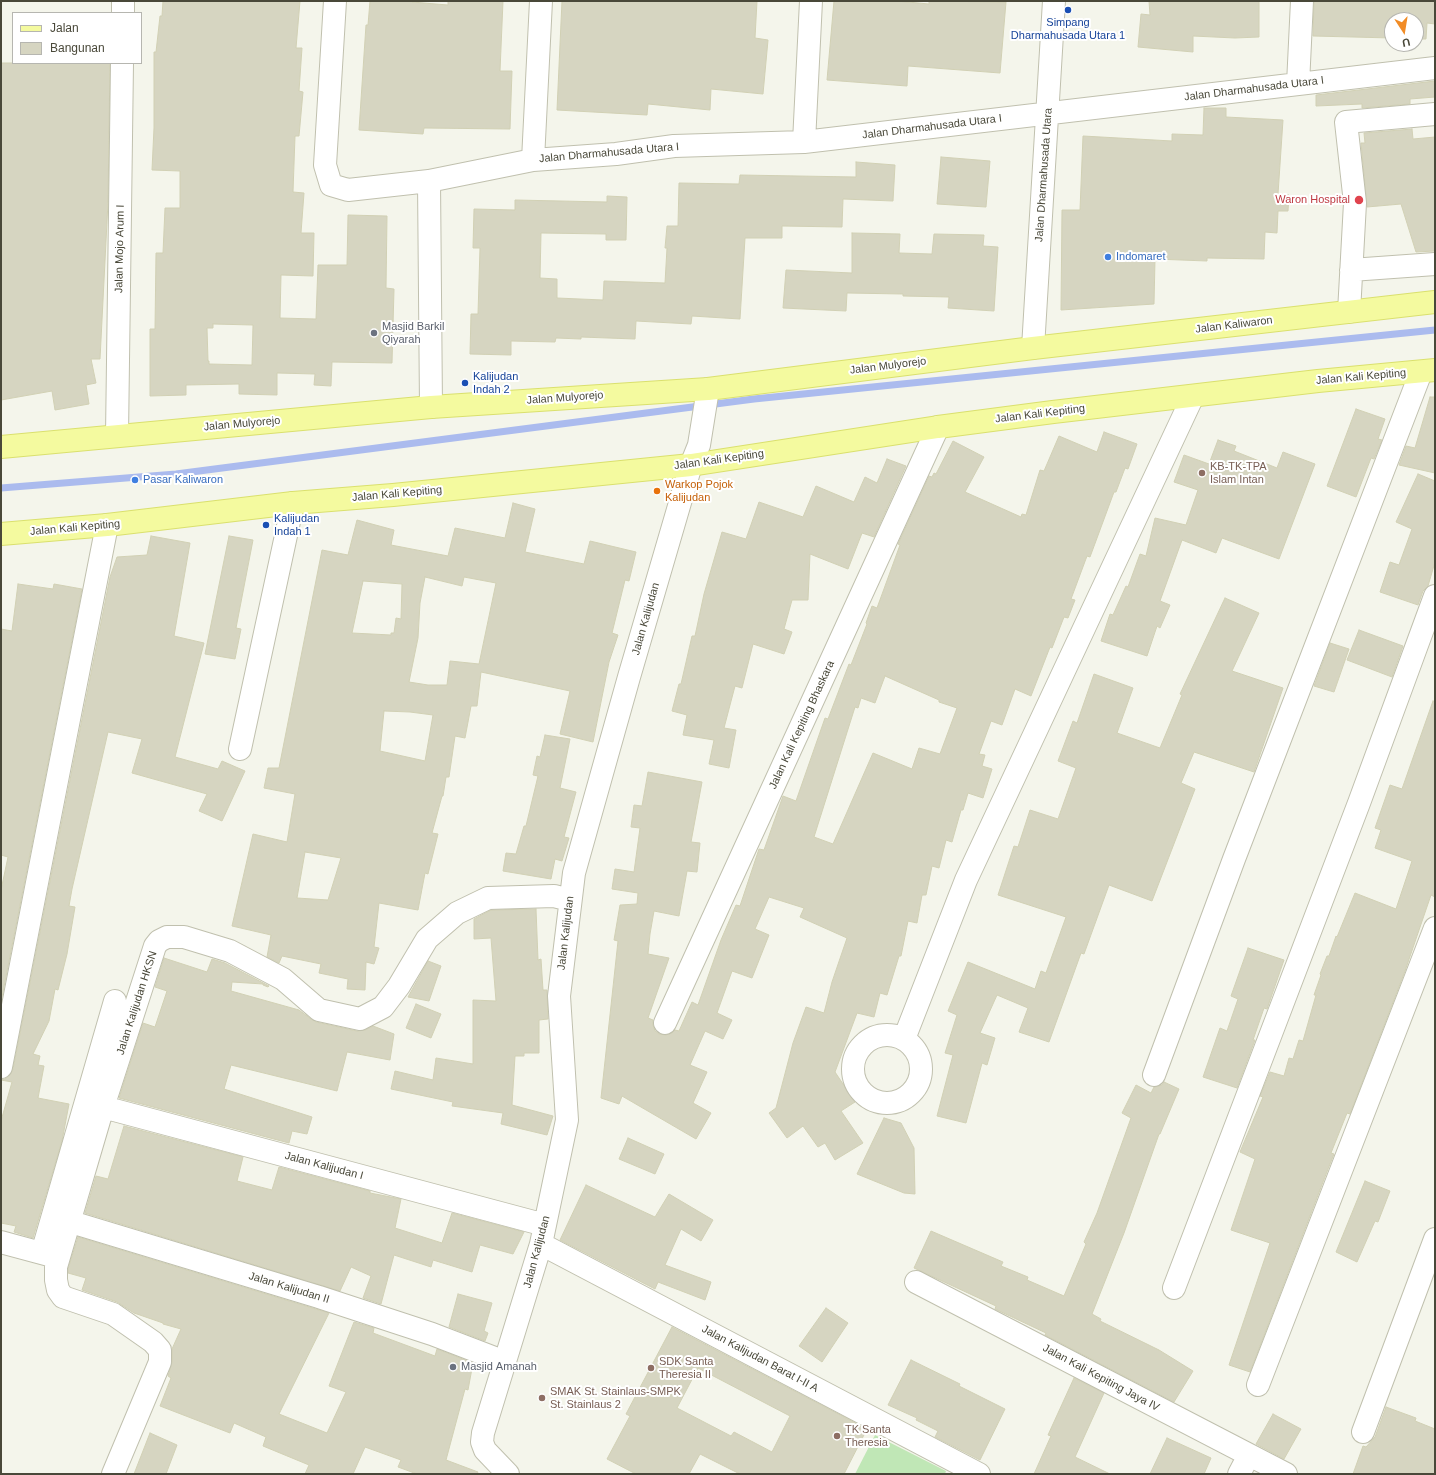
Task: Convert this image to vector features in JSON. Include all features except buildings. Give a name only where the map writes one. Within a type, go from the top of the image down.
[{"type":"main road","name":"Jalan Kaliwaron","points":[[1033,348],[1435,302]]},
{"type":"main road","name":"Jalan Mulyorejo","points":[[1,447],[117,435],[431,407],[708,393],[1033,348]]},
{"type":"main road","name":"Jalan Kali Kepiting","points":[[1,534],[107,525],[293,503],[393,495],[695,455],[1318,381],[1428,371]]},
{"type":"street","points":[[123,1],[123,12]]},
{"type":"street","name":"Jalan Dharmahusada Utara I","points":[[335,1],[325,165],[331,185],[348,190],[429,181],[533,160],[616,154],[674,146],[804,142],[1435,68]]},
{"type":"street","points":[[533,160],[541,1]]},
{"type":"street","points":[[804,142],[811,1]]},
{"type":"street","name":"Jalan Dharmahusada Utara","points":[[1033,348],[1054,1]]},
{"type":"street","points":[[1298,84],[1302,1]]},
{"type":"street","name":"Jalan Mojo Arum I","points":[[117,435],[122,64]]},
{"type":"street","points":[[1350,312],[1355,203],[1346,122],[1435,114]]},
{"type":"street","points":[[429,181],[431,407]]},
{"type":"street","points":[[1351,270],[1435,264]]},
{"type":"street","points":[[1154,1075],[1234,859],[1428,371]]},
{"type":"street","name":"Jalan Kalijudan","points":[[508,1474],[485,1450],[482,1442],[483,1433],[543,1234],[567,1120],[559,996],[574,873],[627,685],[695,455],[708,393]]},
{"type":"street","points":[[904,1039],[966,880],[1193,396]]},
{"type":"street","name":"Jalan Kali Kepiting Bhaskara","points":[[665,1023],[938,427]]},
{"type":"street","points":[[240,749],[293,503]]},
{"type":"street","points":[[1,1066],[107,525]]},
{"type":"street","points":[[1174,1288],[1356,810],[1435,596]]},
{"type":"street","name":"Jalan Kalijudan HKSN","points":[[51,1255],[71,1222],[103,1107],[155,946],[162,938],[184,937],[230,951],[283,979],[319,1010],[360,1019],[383,1007],[399,986],[427,939],[457,913],[488,898],[554,896],[570,900]]},
{"type":"street","points":[[1258,1385],[1435,928]]},
{"type":"street","points":[[113,1474],[160,1362],[160,1350],[153,1342],[113,1314],[63,1298],[58,1290],[56,1267],[51,1255],[115,1001]]},
{"type":"street","name":"Jalan Kalijudan I","points":[[103,1107],[543,1234]]},
{"type":"street","name":"Jalan Kalijudan II","points":[[71,1222],[319,1297],[432,1334],[505,1362]]},
{"type":"street","name":"Jalan Kalijudan Barat I-II A","points":[[543,1234],[979,1474]]},
{"type":"street","points":[[1363,1432],[1435,1239]]},
{"type":"street","points":[[1,1242],[51,1255]]},
{"type":"street","name":"Jalan Kali Kepiting Jaya IV","points":[[916,1282],[1244,1465],[1286,1474]]},
{"type":"green space","points":[[875,1435],[946,1471],[945,1474],[855,1474]]},
{"type":"waterway","points":[[1,488],[176,474],[754,399],[1435,330]]},
{"type":"place","name":"Simpang Dharmahusada Utara 1","points":[[1068,10]]},
{"type":"place","name":"Waron Hospital","points":[[1359,200]]},
{"type":"place","name":"Indomaret","points":[[1108,257]]},
{"type":"place","name":"Masjid Barkil Qiyarah","points":[[374,333]]},
{"type":"place","name":"Kalijudan Indah 2","points":[[465,383]]},
{"type":"place","name":"KB-TK-TPA Islam Intan","points":[[1202,473]]},
{"type":"place","name":"Pasar Kaliwaron","points":[[135,480]]},
{"type":"place","name":"Warkop Pojok Kalijudan","points":[[657,491]]},
{"type":"place","name":"Kalijudan Indah 1","points":[[266,525]]},
{"type":"place","name":"Masjid Amanah","points":[[453,1367]]},
{"type":"place","name":"SDK Santa Theresia II","points":[[651,1368]]},
{"type":"place","name":"SMAK St. Stainlaus-SMPK St. Stainlaus 2","points":[[542,1398]]},
{"type":"place","name":"TK Santa Theresia","points":[[837,1436]]}]
